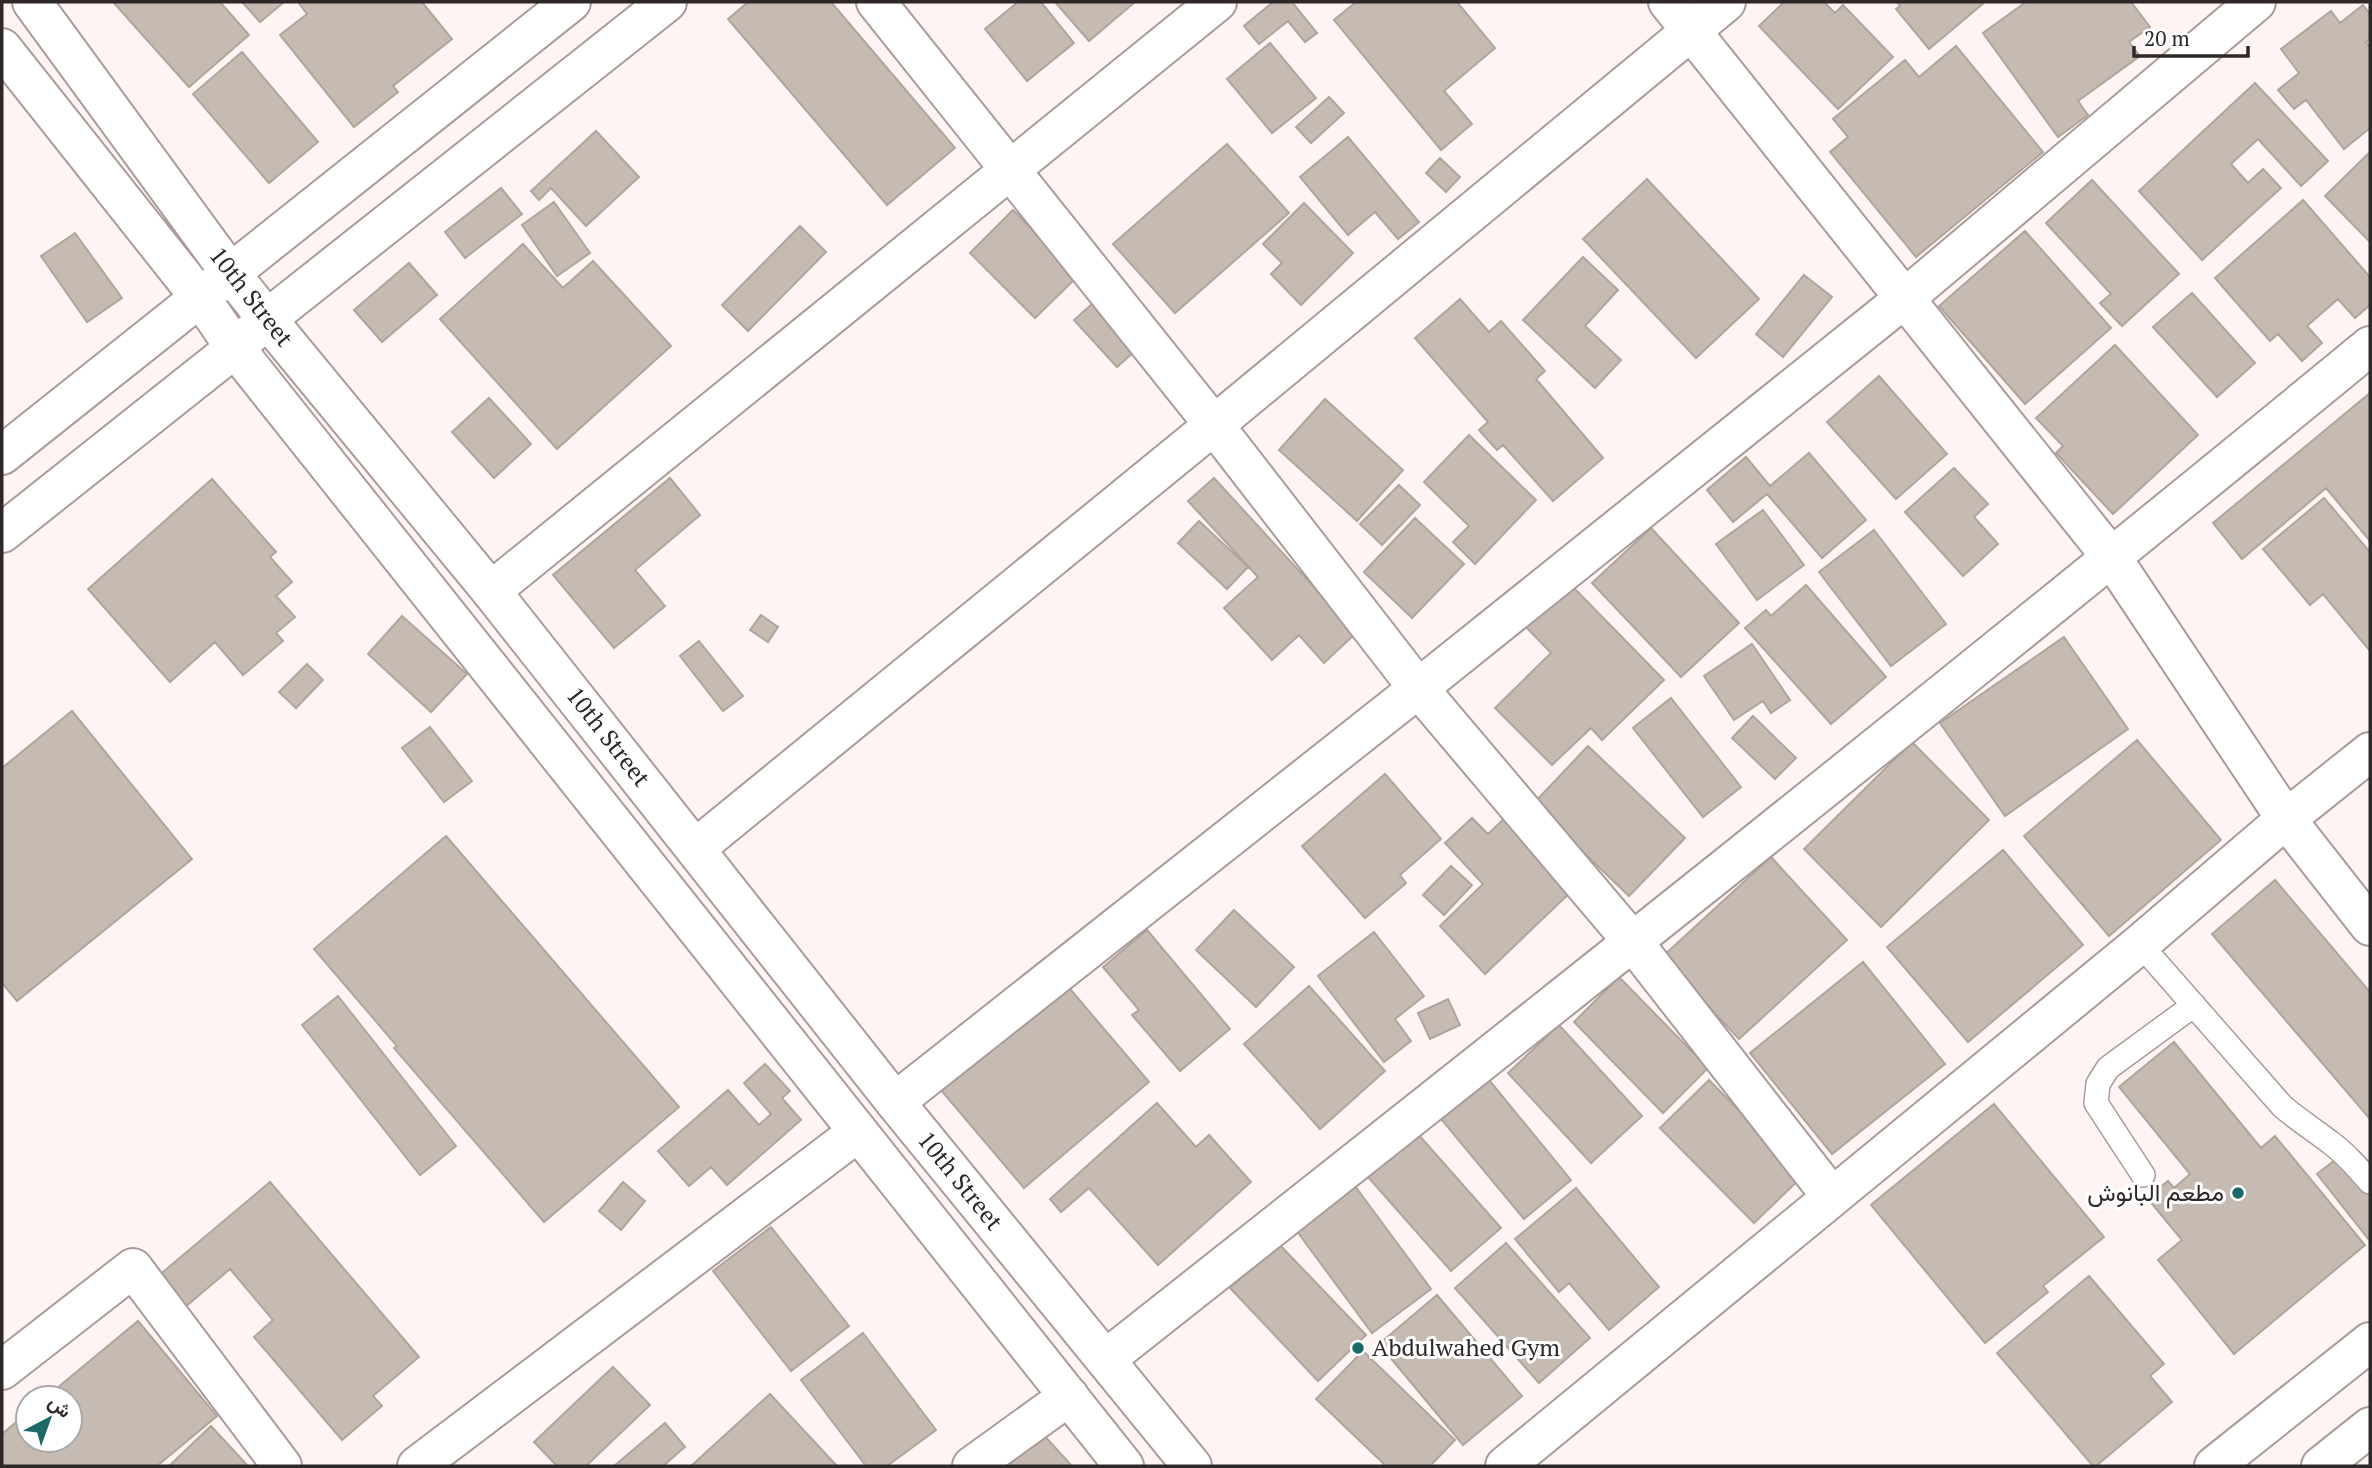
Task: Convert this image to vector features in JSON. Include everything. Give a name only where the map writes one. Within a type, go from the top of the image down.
[{"type":"main road","points":[[2,455],[571,2]]},
{"type":"main road","points":[[2,533],[667,2]]},
{"type":"main road","points":[[876,2],[1420,687],[1633,942],[1832,1197]]},
{"type":"main road","points":[[491,591],[1217,2]]},
{"type":"main road","points":[[696,848],[1214,425],[1680,16],[1726,2]]},
{"type":"main road","points":[[895,1102],[1420,687],[1905,298],[2256,2]]},
{"type":"main road","name":"10th Street","points":[[47,7],[231,274],[491,591],[895,1102],[1192,1466]]},
{"type":"main road","points":[[1680,16],[2112,558],[2286,819],[2370,926]]},
{"type":"main road","name":"10th Street","points":[[2,48],[200,298],[235,348],[1124,1466]]},
{"type":"main road","points":[[1107,1359],[2112,558],[2370,346]]},
{"type":"main road","points":[[1505,1466],[2370,752]]},
{"type":"main road","points":[[416,1466],[858,1132]]},
{"type":"main road","points":[[2,1370],[133,1269],[282,1466]]},
{"type":"main road","points":[[2214,1466],[2370,1342]]},
{"type":"main road","points":[[972,1466],[1069,1396]]},
{"type":"main road","points":[[2321,1466],[2370,1427]]},
{"type":"lane","points":[[2140,944],[2282,1106],[2305,1126],[2331,1143],[2370,1182]]},
{"type":"lane","points":[[2143,1175],[2096,1103],[2098,1084],[2108,1068],[2194,1005]]},
{"type":"building","points":[[113,2],[220,2],[249,35],[189,87]]},
{"type":"building","points":[[242,2],[284,2],[260,22]]},
{"type":"building","points":[[298,2],[422,2],[452,39],[393,86],[398,92],[354,127],[280,35],[307,14]]},
{"type":"building","points":[[748,2],[831,2],[955,148],[887,205],[728,19]]},
{"type":"building","points":[[1018,2],[1041,2],[1074,43],[1027,81],[985,29]]},
{"type":"building","points":[[1055,2],[1135,2],[1089,41]]},
{"type":"building","points":[[1273,2],[1292,2],[1317,33],[1305,42],[1288,21],[1259,44],[1244,26]]},
{"type":"building","points":[[1356,2],[1457,2],[1495,48],[1444,91],[1472,124],[1441,150],[1334,20]]},
{"type":"building","points":[[1784,2],[1824,2],[1835,13],[1843,5],[1893,57],[1838,109],[1759,26]]},
{"type":"building","points":[[1897,2],[1985,2],[1929,49],[1896,9],[1900,6]]},
{"type":"building","points":[[2026,2],[2131,2],[2150,27],[2129,42],[2140,56],[2078,101],[2088,115],[2058,137],[1983,33]]},
{"type":"building","points":[[2363,5],[2370,14],[2370,38],[2366,42],[2370,48],[2370,128],[2344,149],[2306,100],[2294,109],[2278,90],[2299,73],[2281,49],[2331,11],[2340,23]]},
{"type":"building","points":[[1270,43],[1316,98],[1272,133],[1227,79]]},
{"type":"building","points":[[1956,46],[2043,152],[1916,257],[1830,152],[1848,137],[1833,119],[1905,60],[1919,77]]},
{"type":"building","points":[[242,52],[318,142],[269,183],[193,94]]},
{"type":"building","points":[[2255,83],[2328,161],[2301,186],[2258,139],[2231,164],[2248,183],[2263,169],[2281,188],[2202,260],[2139,191]]},
{"type":"building","points":[[1329,97],[1344,113],[1311,143],[1296,127]]},
{"type":"building","points":[[596,131],[639,177],[586,226],[551,188],[539,200],[531,191]]},
{"type":"building","points":[[1348,137],[1419,222],[1398,239],[1375,212],[1348,235],[1300,177]]},
{"type":"building","points":[[1227,144],[1289,213],[1175,313],[1113,244]]},
{"type":"building","points":[[2370,152],[2370,242],[2325,196]]},
{"type":"building","points":[[1440,158],[1460,177],[1446,192],[1426,173]]},
{"type":"building","points":[[1647,179],[1759,299],[1696,358],[1583,239]]},
{"type":"building","points":[[2092,180],[2179,274],[2122,326],[2100,303],[2111,294],[2046,223]]},
{"type":"building","points":[[501,188],[522,214],[465,258],[445,232]]},
{"type":"building","points":[[2303,200],[2370,277],[2370,305],[2355,318],[2338,299],[2307,326],[2322,343],[2302,361],[2278,334],[2270,341],[2215,278]]},
{"type":"building","points":[[554,202],[590,253],[557,276],[522,225]]},
{"type":"building","points":[[1304,203],[1353,253],[1301,305],[1271,274],[1282,263],[1263,244]]},
{"type":"building","points":[[1013,210],[1078,276],[1035,318],[970,253]]},
{"type":"building","points":[[800,226],[826,252],[748,331],[722,305]]},
{"type":"building","points":[[2025,231],[2111,328],[2025,404],[1939,306]]},
{"type":"building","points":[[75,233],[122,298],[87,322],[41,256]]},
{"type":"building","points":[[523,244],[563,288],[593,261],[671,346],[557,449],[440,319]]},
{"type":"building","points":[[1583,257],[1618,290],[1585,326],[1621,360],[1595,388],[1523,320]]},
{"type":"building","points":[[409,263],[437,295],[382,342],[354,310]]},
{"type":"building","points":[[1804,275],[1832,297],[1783,357],[1756,334]]},
{"type":"building","points":[[2192,293],[2255,363],[2217,397],[2153,327]]},
{"type":"building","points":[[1460,299],[1489,332],[1501,321],[1545,371],[1536,379],[1603,458],[1553,501],[1503,445],[1497,450],[1479,430],[1488,422],[1415,338]]},
{"type":"building","points":[[1092,304],[1135,351],[1117,367],[1074,320]]},
{"type":"building","points":[[2115,345],[2198,435],[2113,514],[2056,453],[2063,446],[2036,418]]},
{"type":"building","points":[[1879,376],[1947,454],[1896,499],[1827,422]]},
{"type":"building","points":[[2370,393],[2370,541],[2326,488],[2242,559],[2213,523]]},
{"type":"building","points":[[489,398],[531,444],[494,478],[452,432]]},
{"type":"building","points":[[1325,399],[1403,470],[1357,521],[1279,450]]},
{"type":"building","points":[[1469,435],[1536,500],[1475,564],[1453,542],[1469,526],[1424,482]]},
{"type":"building","points":[[1809,453],[1866,520],[1822,558],[1767,494],[1733,522],[1707,490],[1746,457],[1770,486]]},
{"type":"building","points":[[1954,468],[1988,504],[1974,517],[1998,544],[1963,576],[1905,512]]},
{"type":"building","points":[[670,478],[700,515],[635,570],[665,606],[614,648],[553,575]]},
{"type":"building","points":[[1214,478],[1356,633],[1324,663],[1299,635],[1272,660],[1224,608],[1258,577],[1188,501]]},
{"type":"building","points":[[212,479],[276,552],[270,557],[292,582],[276,596],[295,617],[276,633],[283,641],[243,675],[215,642],[170,682],[88,589]]},
{"type":"building","points":[[1399,485],[1420,505],[1382,545],[1360,524]]},
{"type":"building","points":[[2324,498],[2370,552],[2370,651],[2323,594],[2310,605],[2263,549]]},
{"type":"building","points":[[1763,510],[1804,565],[1757,600],[1716,544]]},
{"type":"building","points":[[1415,518],[1464,564],[1412,618],[1364,572]]},
{"type":"building","points":[[1199,521],[1248,567],[1227,589],[1178,543]]},
{"type":"building","points":[[1651,528],[1739,623],[1681,677],[1592,583]]},
{"type":"building","points":[[1874,530],[1946,624],[1891,666],[1819,572]]},
{"type":"building","points":[[1570,584],[1664,680],[1602,740],[1591,728],[1552,765],[1495,708],[1551,653],[1526,627]]},
{"type":"building","points":[[1806,585],[1886,677],[1831,724],[1745,628],[1766,610],[1771,616]]},
{"type":"building","points":[[761,615],[778,627],[768,642],[750,630]]},
{"type":"building","points":[[402,616],[467,674],[431,712],[368,654]]},
{"type":"building","points":[[2064,637],[2128,729],[2005,816],[1940,723]]},
{"type":"building","points":[[699,641],[743,696],[723,711],[680,656]]},
{"type":"building","points":[[1752,644],[1790,700],[1771,713],[1763,701],[1734,720],[1704,676]]},
{"type":"building","points":[[307,664],[323,680],[296,708],[279,692]]},
{"type":"building","points":[[1671,698],[1741,787],[1703,817],[1633,728]]},
{"type":"building","points":[[72,711],[192,859],[17,1001],[2,983],[2,768]]},
{"type":"building","points":[[1753,716],[1796,758],[1775,779],[1732,738]]},
{"type":"building","points":[[430,727],[472,781],[444,802],[402,748]]},
{"type":"building","points":[[2137,740],[2221,840],[2109,936],[2024,836]]},
{"type":"building","points":[[1912,742],[1989,820],[1881,927],[1804,849]]},
{"type":"building","points":[[1588,746],[1685,838],[1629,896],[1533,804]]},
{"type":"building","points":[[1385,774],[1441,839],[1400,875],[1406,883],[1365,918],[1302,846]]},
{"type":"building","points":[[1507,816],[1575,888],[1485,974],[1440,926],[1483,884],[1445,843],[1472,818],[1488,834]]},
{"type":"building","points":[[446,836],[679,1107],[544,1222],[394,1048],[397,1046],[314,949]]},
{"type":"building","points":[[2003,850],[2083,945],[1968,1042],[1887,947]]},
{"type":"building","points":[[1771,857],[1847,940],[1739,1039],[1662,957]]},
{"type":"building","points":[[1451,866],[1472,885],[1444,915],[1423,895]]},
{"type":"building","points":[[2275,880],[2370,992],[2370,1119],[2212,934]]},
{"type":"building","points":[[1234,910],[1294,967],[1256,1007],[1196,950]]},
{"type":"building","points":[[1147,930],[1230,1029],[1180,1071],[1132,1015],[1139,1010],[1103,967]]},
{"type":"building","points":[[1374,932],[1424,996],[1395,1019],[1411,1041],[1384,1062],[1318,976]]},
{"type":"building","points":[[1863,962],[1945,1064],[1832,1154],[1750,1053]]},
{"type":"building","points":[[1060,977],[1149,1082],[1024,1188],[935,1083]]},
{"type":"building","points":[[1619,977],[1708,1068],[1663,1113],[1574,1022]]},
{"type":"building","points":[[1309,986],[1385,1071],[1320,1129],[1244,1044]]},
{"type":"building","points":[[338,996],[456,1146],[420,1175],[302,1025]]},
{"type":"building","points":[[1448,999],[1460,1025],[1430,1039],[1418,1013]]},
{"type":"building","points":[[1559,1025],[1642,1116],[1591,1163],[1508,1073]]},
{"type":"building","name":"مطعم البانوش","points":[[2174,1042],[2261,1148],[2275,1136],[2365,1245],[2234,1354],[2158,1260],[2182,1240],[2147,1198],[2168,1181],[2174,1188],[2190,1174],[2119,1087]]},
{"type":"building","points":[[765,1064],[790,1091],[782,1098],[801,1120],[727,1185],[711,1167],[689,1186],[658,1151],[728,1090],[759,1125],[771,1114],[744,1083]]},
{"type":"building","points":[[1489,1080],[1571,1180],[1524,1219],[1441,1119]]},
{"type":"building","points":[[1709,1080],[1803,1176],[1754,1223],[1660,1128]]},
{"type":"building","points":[[1157,1103],[1196,1147],[1209,1135],[1251,1182],[1158,1265],[1089,1188],[1061,1212],[1050,1199]]},
{"type":"building","points":[[1994,1104],[2104,1237],[2043,1286],[2048,1292],[1985,1343],[1871,1205]]},
{"type":"building","points":[[1417,1133],[1501,1228],[1451,1271],[1368,1177]]},
{"type":"building","points":[[2343,1154],[2370,1188],[2370,1241],[2317,1174]]},
{"type":"building","points":[[270,1182],[419,1357],[373,1396],[382,1406],[342,1440],[254,1337],[273,1320],[230,1269],[184,1308],[157,1277]]},
{"type":"building","points":[[623,1182],[645,1201],[621,1230],[599,1211]]},
{"type":"building","points":[[1355,1186],[1431,1289],[1372,1333],[1296,1230]]},
{"type":"building","points":[[1576,1188],[1659,1287],[1609,1330],[1569,1283],[1559,1292],[1515,1239]]},
{"type":"building","points":[[771,1227],[849,1326],[791,1371],[713,1271]]},
{"type":"building","points":[[1278,1243],[1366,1335],[1318,1381],[1230,1288]]},
{"type":"building","points":[[1506,1243],[1590,1338],[1539,1383],[1455,1288]]},
{"type":"building","points":[[2089,1276],[2164,1364],[2150,1376],[2172,1402],[2096,1466],[2093,1466],[1997,1353]]},
{"type":"building","points":[[1437,1295],[1522,1396],[1463,1445],[1379,1344]]},
{"type":"building","points":[[138,1321],[217,1416],[157,1466],[2,1466],[2,1434],[14,1424],[14,1454],[84,1454],[84,1384],[62,1384]]},
{"type":"building","points":[[863,1333],[936,1430],[887,1466],[866,1466],[801,1380]]},
{"type":"building","points":[[1363,1351],[1455,1440],[1430,1466],[1386,1466],[1316,1399]]},
{"type":"building","points":[[613,1367],[650,1405],[586,1466],[557,1466],[534,1442]]},
{"type":"building","points":[[770,1394],[837,1466],[691,1466]]},
{"type":"building","points":[[665,1423],[685,1447],[663,1466],[614,1466]]},
{"type":"building","points":[[211,1426],[248,1466],[169,1466]]},
{"type":"building","points":[[1040,1431],[1072,1466],[1000,1466]]},
{"type":"place","name":"مطعم البانوش","points":[[2238,1193]]},
{"type":"place","name":"Abdulwahed Gym","points":[[1358,1348]]}]
